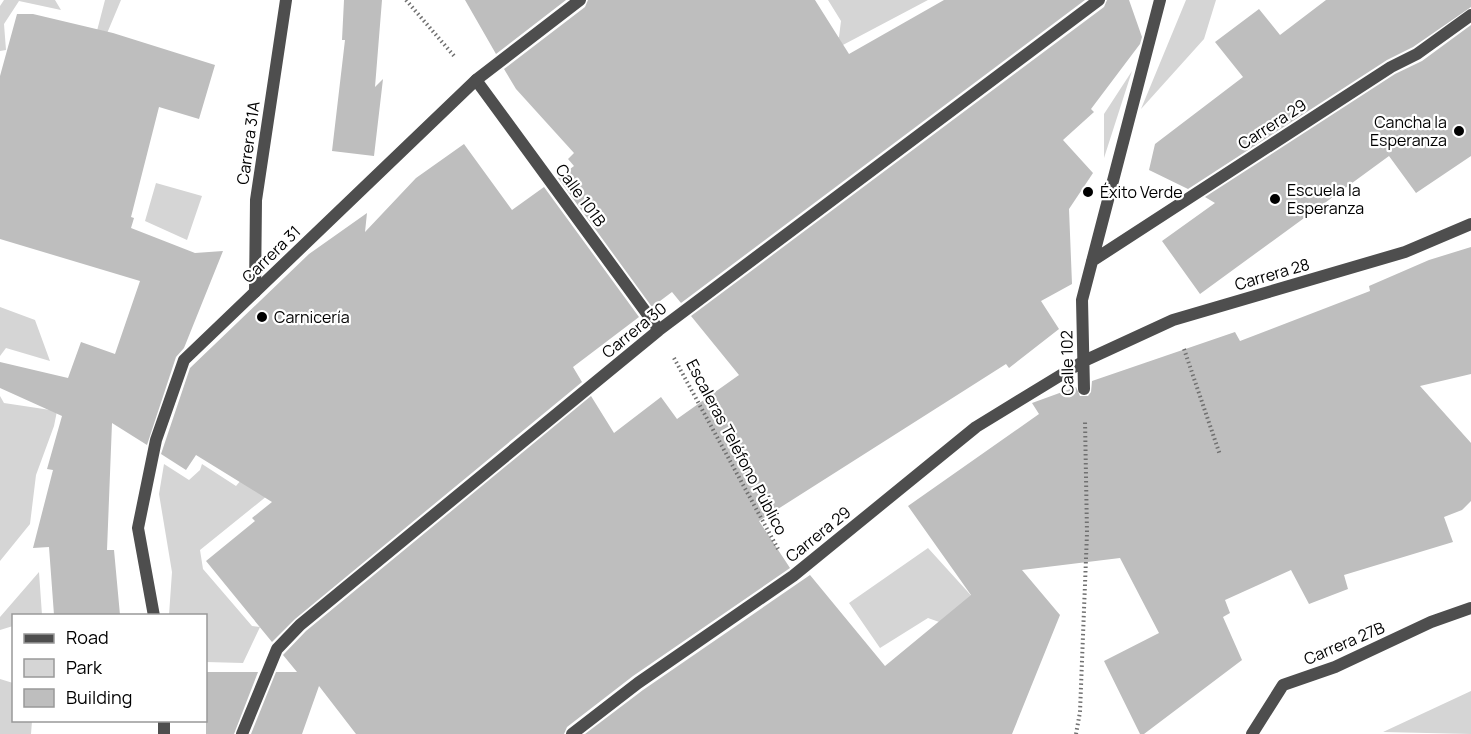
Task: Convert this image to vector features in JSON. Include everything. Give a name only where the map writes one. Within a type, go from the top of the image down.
[{"type":"street","name":"Carrera 31A","points":[[255,292],[256,200],[285,0]]},
{"type":"street","name":"Carrera 31","points":[[154,614],[138,528],[156,440],[184,360],[476,80],[580,0]]},
{"type":"street","name":"Carrera 30","points":[[243,734],[277,649],[300,625],[659,330],[1099,0]]},
{"type":"street","name":"Calle 102","points":[[1084,389],[1082,300],[1160,0]]},
{"type":"street","name":"Carrera 29","points":[[1092,261],[1374,78],[1417,54],[1471,15]]},
{"type":"street","name":"Calle 101B","points":[[476,80],[659,330]]},
{"type":"street","name":"Carrera 28","points":[[1084,361],[1173,320],[1405,252],[1471,224]]},
{"type":"street","name":"Carrera 29","points":[[572,734],[638,682],[793,576],[975,427],[1084,361]]},
{"type":"street","name":"Carrera 27B","points":[[1252,734],[1283,685],[1335,667],[1431,622],[1471,608]]},
{"type":"path","points":[[406,0],[476,80]]},
{"type":"path","points":[[1173,320],[1220,454]]},
{"type":"path","name":"Escaleras Teléfono Público","points":[[659,330],[793,576]]},
{"type":"path","name":"Calle 102","points":[[1076,734],[1080,712],[1087,533],[1084,389]]},
{"type":"green space","points":[[4,0],[55,0],[61,10],[19,1],[4,24],[6,50],[0,51],[0,6]]},
{"type":"green space","points":[[105,0],[121,0],[79,100]]},
{"type":"green space","points":[[828,0],[928,0],[756,91],[839,37],[841,21]]},
{"type":"green space","points":[[1186,0],[1216,0],[1204,39],[1141,109]]},
{"type":"green space","points":[[1132,71],[1104,158],[1104,114]]},
{"type":"green space","points":[[156,183],[202,196],[187,240],[145,221]]},
{"type":"green space","points":[[0,307],[35,320],[50,361],[6,348],[0,356]]},
{"type":"green space","points":[[0,396],[4,403],[57,411],[54,426],[36,475],[30,524],[0,561]]},
{"type":"green space","points":[[164,464],[189,480],[200,470],[202,464],[236,486],[253,466],[278,487],[200,550],[203,569],[252,626],[260,627],[243,663],[207,662],[207,614],[169,614],[172,572],[159,494]]},
{"type":"green space","points":[[928,548],[977,602],[942,623],[928,618],[880,648],[849,603]]},
{"type":"green space","points":[[39,572],[42,614],[12,614],[12,626],[0,630],[0,617]]},
{"type":"green space","points":[[0,679],[12,683],[12,722],[32,722],[31,734],[0,734]]},
{"type":"green space","points":[[1471,691],[1471,734],[1383,732]]},
{"type":"building","points":[[344,0],[382,0],[375,87],[383,79],[374,156],[332,151],[345,40],[342,40]]},
{"type":"building","points":[[465,0],[566,0],[496,54]]},
{"type":"building","points":[[588,0],[815,0],[849,54],[944,0],[1085,0],[681,303],[672,292],[652,307],[558,178],[574,166],[568,159],[574,153],[516,89],[504,69],[585,7]]},
{"type":"building","points":[[1107,0],[1129,0],[1142,37],[1140,44],[1091,109],[1094,112],[1063,140],[1093,173],[1069,209],[1072,284],[1041,301],[1059,329],[1009,368],[1006,364],[759,521],[790,568],[633,676],[567,727],[564,734],[356,734],[319,686],[302,734],[251,734],[276,672],[297,672],[283,655],[306,631],[591,396],[614,433],[661,397],[677,419],[739,375],[691,316],[1104,7]]},
{"type":"building","points":[[1326,0],[1471,0],[1471,7],[1413,47],[1387,60],[1188,189],[1149,170],[1155,144],[1243,77],[1215,42],[1259,9],[1280,35]]},
{"type":"building","points":[[17,14],[33,14],[113,33],[215,65],[199,119],[159,107],[131,217],[134,218],[131,228],[195,253],[223,251],[184,348],[176,357],[147,445],[112,423],[107,550],[114,550],[120,614],[54,614],[49,547],[33,548],[53,470],[47,469],[62,416],[0,388],[0,362],[68,378],[81,342],[115,354],[140,281],[0,239],[0,76]]},
{"type":"building","points":[[1471,25],[1471,156],[1416,193],[1389,156],[1200,294],[1162,241],[1215,203],[1205,197],[1395,74],[1422,61]]},
{"type":"building","points":[[464,144],[512,210],[544,187],[639,317],[573,367],[582,382],[295,619],[272,642],[206,561],[255,521],[252,518],[272,502],[196,455],[186,470],[161,454],[190,368],[309,254],[367,213],[365,232],[416,178]]},
{"type":"building","points":[[1471,247],[1471,374],[1420,386],[1471,443],[1471,501],[1462,510],[1444,517],[1453,542],[1344,575],[1348,589],[1309,604],[1291,570],[1225,600],[1230,613],[1223,617],[1242,660],[1144,734],[1140,734],[1104,661],[1159,633],[1120,558],[1022,570],[1060,615],[1012,734],[585,734],[643,690],[810,575],[885,666],[971,595],[908,506],[1039,414],[1032,403],[1076,387],[1080,396],[1088,396],[1091,392],[1092,381],[1235,332],[1240,341],[1370,291],[1369,286],[1429,260]]},
{"type":"building","points":[[207,672],[258,672],[234,734],[206,734]]},
{"type":"place","name":"Cancha la Esperanza","points":[[1459,131]]},
{"type":"place","name":"Éxito Verde","points":[[1088,192]]},
{"type":"place","name":"Escuela la Esperanza","points":[[1275,199]]},
{"type":"place","name":"Carnicería","points":[[262,317]]}]
